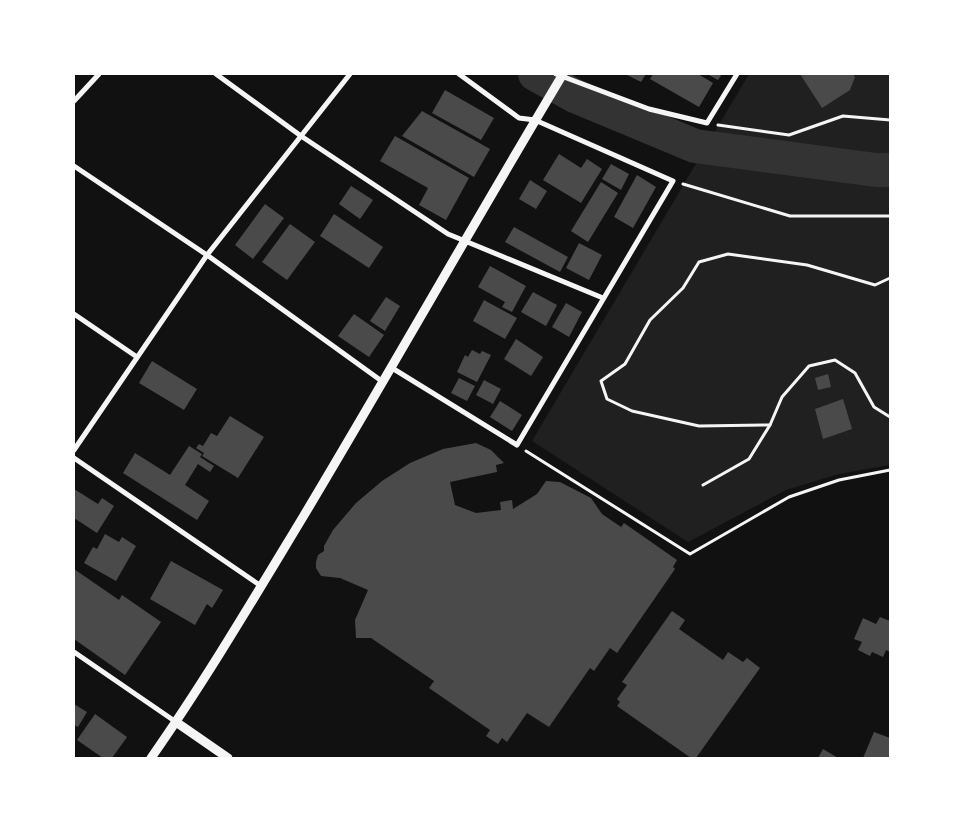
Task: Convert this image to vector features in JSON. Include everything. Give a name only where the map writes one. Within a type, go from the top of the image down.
[{"type":"street","points":[[74,101],[98,74]]},
{"type":"street","points":[[216,74],[301,136],[448,234],[603,298]]},
{"type":"street","points":[[74,450],[207,255],[350,74]]},
{"type":"street","points":[[392,368],[517,445],[673,181],[535,120],[520,118],[459,74]]},
{"type":"street","points":[[151,758],[262,586],[384,382],[560,75],[649,109],[708,123],[737,74]]},
{"type":"street","points":[[74,166],[207,255],[384,382]]},
{"type":"street","points":[[74,314],[137,357]]},
{"type":"street","points":[[74,458],[262,586]]},
{"type":"street","points":[[74,652],[228,758]]},
{"type":"path","points":[[708,123],[789,135],[843,116],[890,120]]},
{"type":"path","points":[[673,181],[790,216],[890,216]]},
{"type":"path","points":[[770,425],[699,426],[632,411],[607,399],[601,381],[626,364],[650,320],[683,288],[699,262],[728,254],[807,265],[875,285],[890,278]]},
{"type":"path","points":[[703,485],[749,459],[770,425],[782,398],[809,366],[835,360],[855,373],[874,407],[890,417]]},
{"type":"path","points":[[517,445],[690,554],[789,497],[839,480],[890,470]]},
{"type":"shaded area","points":[[749,74],[890,74],[890,465],[839,474],[786,490],[688,542],[532,441]]},
{"type":"building","points":[[625,74],[646,74],[641,82]]},
{"type":"building","points":[[653,74],[698,74],[713,83],[699,107],[650,79]]},
{"type":"building","points":[[707,74],[722,74],[718,80]]},
{"type":"building","points":[[800,74],[853,74],[855,77],[850,90],[822,108]]},
{"type":"building","points":[[445,90],[494,118],[481,140],[432,113]]},
{"type":"building","points":[[422,111],[490,149],[474,177],[402,136]]},
{"type":"building","points":[[395,136],[469,178],[446,220],[419,205],[428,188],[380,161]]},
{"type":"building","points":[[559,154],[581,168],[587,159],[602,169],[581,203],[543,180]]},
{"type":"building","points":[[611,164],[629,174],[621,190],[602,179]]},
{"type":"building","points":[[637,175],[656,187],[633,228],[614,217]]},
{"type":"building","points":[[530,180],[547,191],[536,209],[519,199]]},
{"type":"building","points":[[601,182],[618,193],[588,242],[571,231]]},
{"type":"building","points":[[351,186],[373,200],[360,219],[339,204]]},
{"type":"building","points":[[265,204],[284,218],[253,259],[235,245]]},
{"type":"building","points":[[334,214],[383,247],[369,268],[320,236]]},
{"type":"building","points":[[290,224],[315,242],[287,280],[262,262]]},
{"type":"building","points":[[514,227],[568,257],[560,272],[505,242]]},
{"type":"building","points":[[579,243],[602,255],[589,280],[566,268]]},
{"type":"building","points":[[490,266],[526,286],[512,312],[502,307],[505,302],[478,287]]},
{"type":"building","points":[[533,292],[557,305],[546,326],[521,312]]},
{"type":"building","points":[[386,297],[400,306],[385,331],[370,321]]},
{"type":"building","points":[[484,300],[517,318],[505,339],[473,321]]},
{"type":"building","points":[[566,303],[582,312],[569,337],[552,327]]},
{"type":"building","points":[[354,314],[384,335],[369,357],[338,336]]},
{"type":"building","points":[[516,339],[543,357],[531,376],[504,359]]},
{"type":"building","points":[[472,350],[480,354],[482,351],[491,355],[477,382],[457,372],[465,355],[468,357]]},
{"type":"building","points":[[152,361],[197,389],[184,410],[139,383]]},
{"type":"building","points":[[828,374],[831,387],[818,390],[815,378]]},
{"type":"building","points":[[459,378],[475,386],[467,401],[451,393]]},
{"type":"building","points":[[484,380],[501,389],[493,404],[476,395]]},
{"type":"building","points":[[843,399],[852,429],[823,439],[815,409]]},
{"type":"building","points":[[500,401],[522,415],[512,431],[490,417]]},
{"type":"building","points":[[230,416],[264,437],[238,478],[202,456],[204,453],[196,448],[199,444],[203,446],[211,433],[217,436]]},
{"type":"building","points":[[476,443],[491,450],[504,463],[496,465],[497,472],[450,482],[455,505],[476,513],[501,510],[500,502],[512,500],[513,509],[537,494],[546,481],[560,482],[591,498],[602,514],[621,527],[624,523],[677,560],[673,567],[675,569],[617,653],[610,648],[594,671],[590,668],[549,727],[527,713],[507,742],[502,738],[498,744],[486,736],[490,730],[429,688],[434,681],[371,638],[356,638],[355,620],[368,590],[340,578],[321,576],[316,568],[318,555],[324,551],[324,546],[333,530],[356,503],[382,481],[410,463],[443,449]]},
{"type":"building","points":[[189,446],[202,454],[200,457],[214,466],[210,472],[198,464],[185,485],[209,501],[197,520],[123,473],[135,453],[170,475]]},
{"type":"building","points":[[74,489],[98,504],[102,498],[114,506],[97,533],[74,518]]},
{"type":"building","points":[[105,534],[119,542],[122,537],[136,546],[116,581],[84,563],[93,547],[97,549]]},
{"type":"building","points":[[171,561],[223,590],[212,608],[207,604],[195,625],[150,599]]},
{"type":"building","points":[[74,569],[119,600],[122,595],[161,622],[125,675],[74,639]]},
{"type":"building","points":[[672,611],[685,620],[679,629],[723,660],[728,652],[743,662],[747,658],[760,668],[696,758],[691,758],[617,706],[620,702],[617,699],[627,685],[622,682]]},
{"type":"building","points":[[880,617],[890,621],[890,652],[886,650],[883,657],[872,652],[870,656],[858,650],[862,642],[854,639],[863,618],[876,624]]},
{"type":"building","points":[[74,704],[87,712],[78,727],[74,725]]},
{"type":"building","points":[[95,714],[127,737],[112,758],[103,758],[77,740]]},
{"type":"building","points":[[874,732],[890,738],[890,758],[863,758]]},
{"type":"building","points":[[823,749],[838,758],[818,758]]},
{"type":"waterway","points":[[535,74],[575,96],[695,146],[876,170],[890,170]]}]
